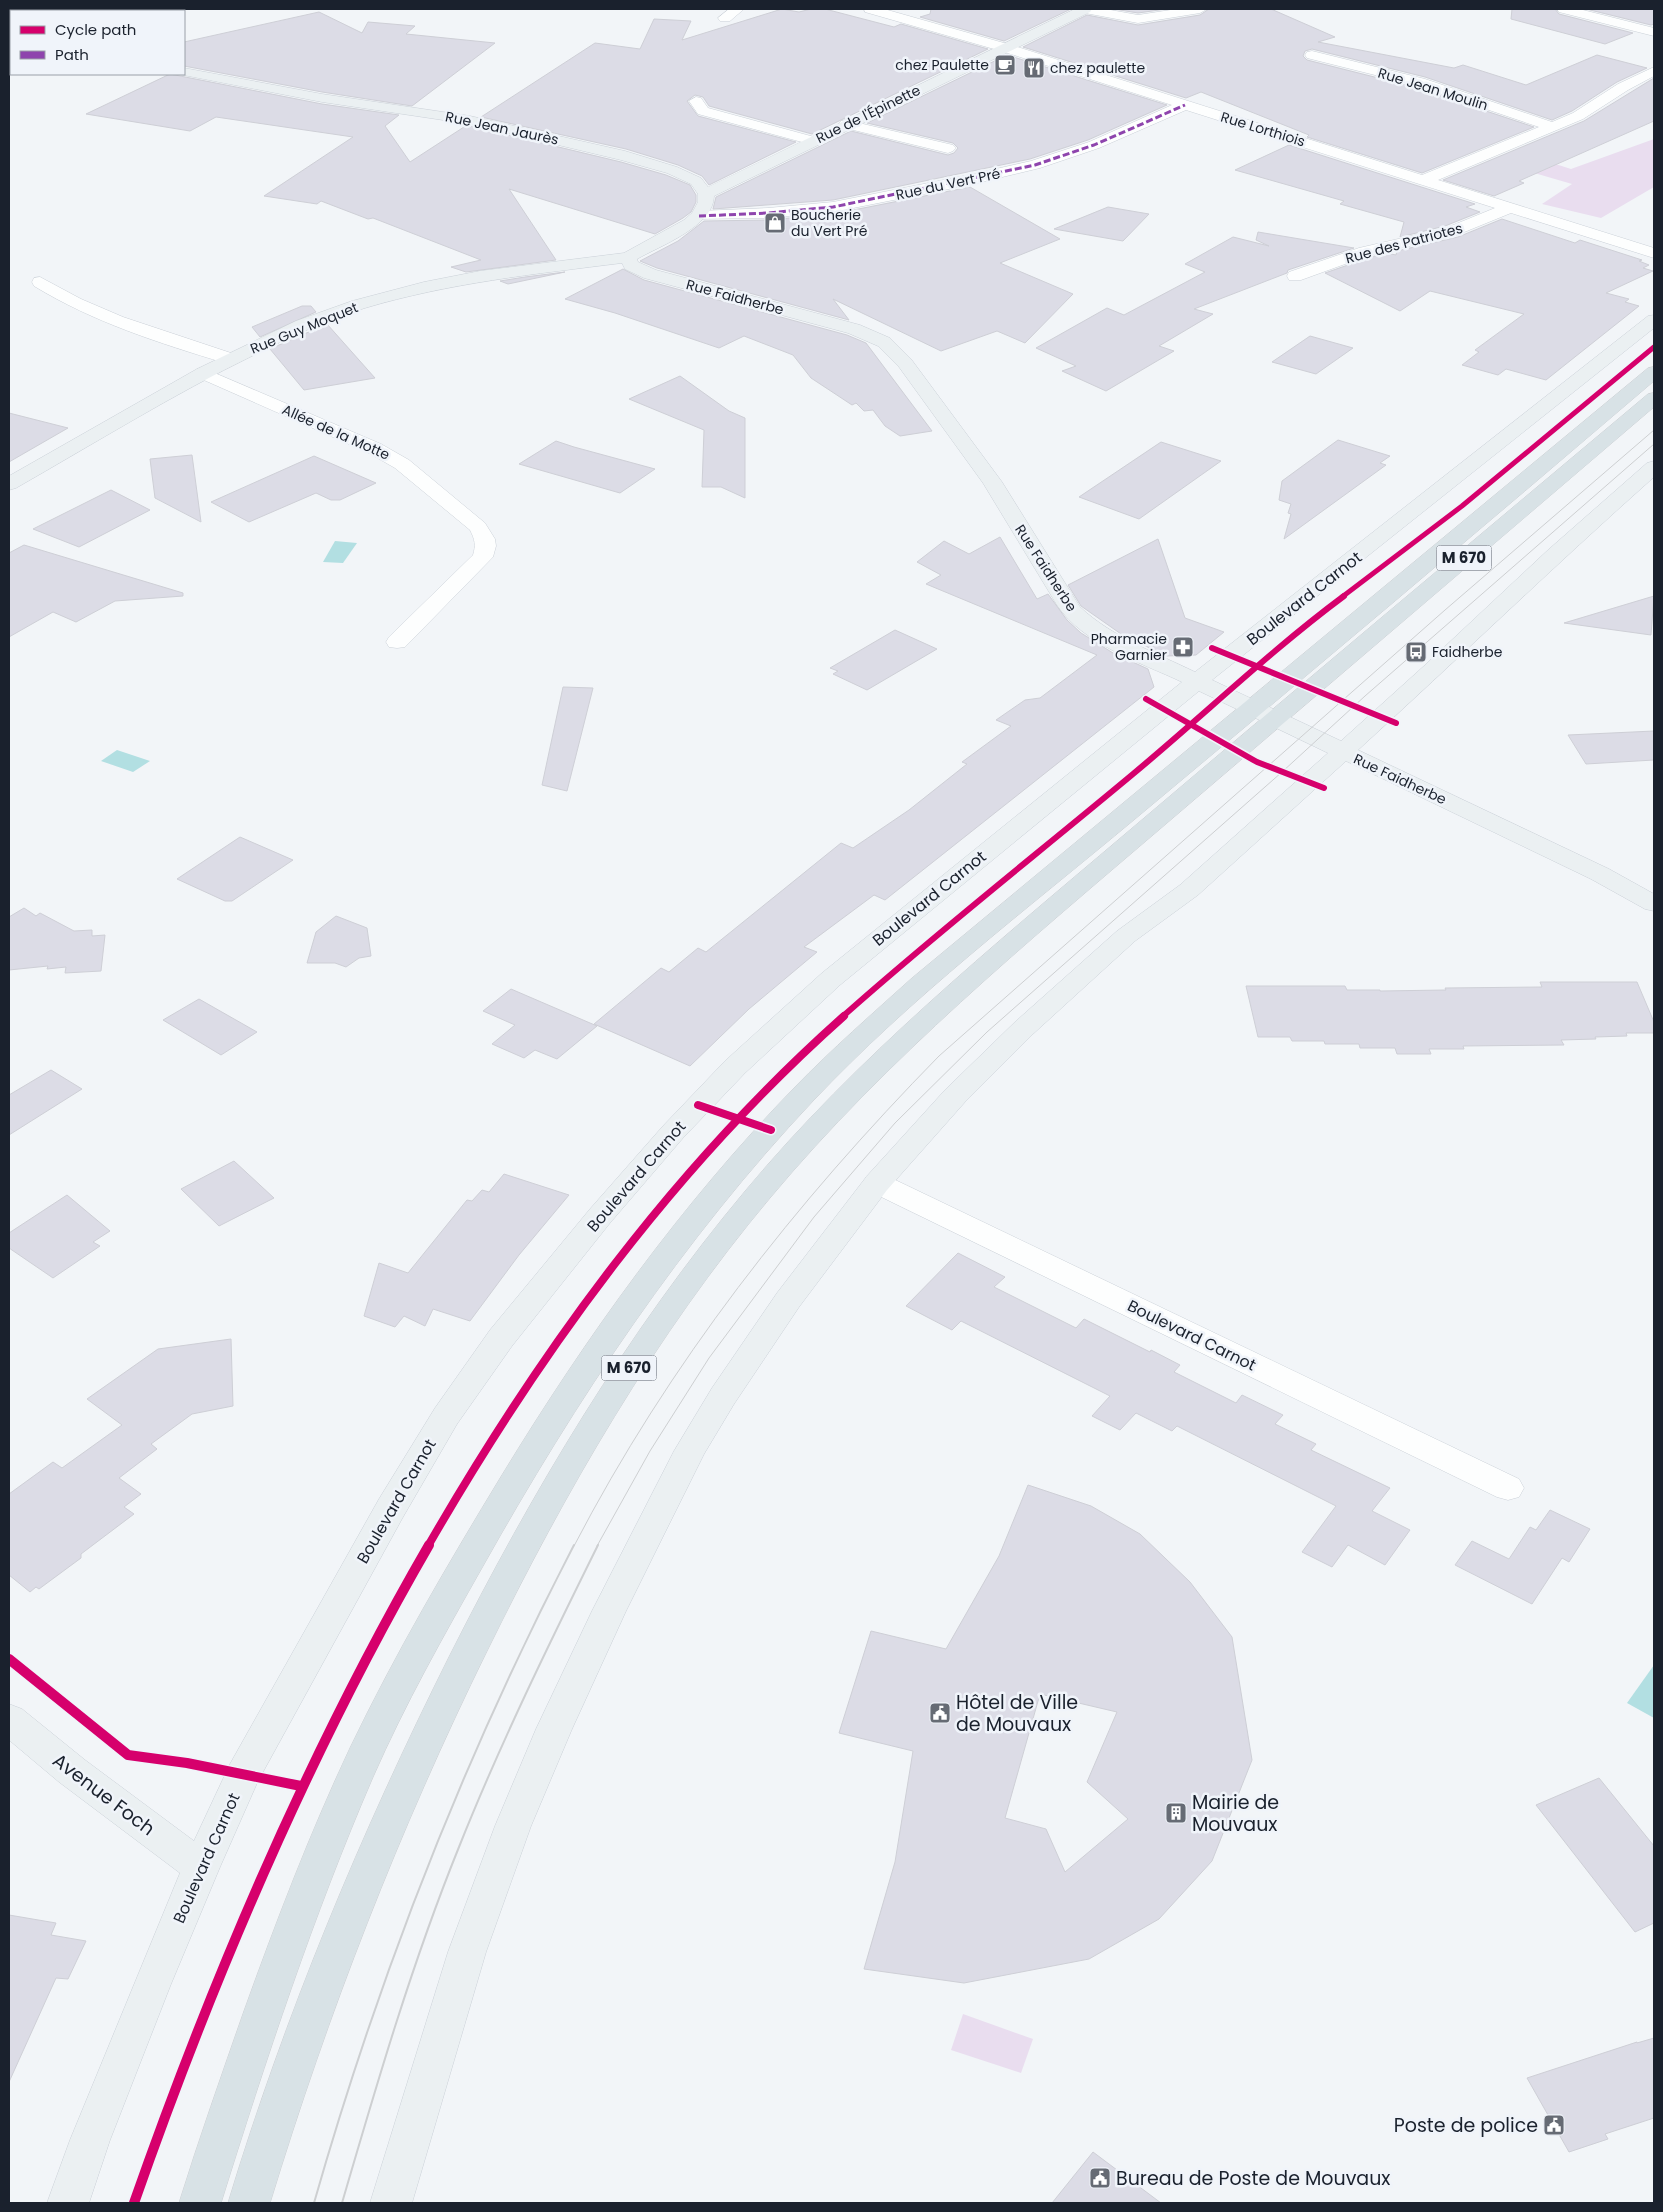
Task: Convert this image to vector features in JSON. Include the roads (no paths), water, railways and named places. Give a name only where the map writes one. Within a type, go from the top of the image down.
[{"type":"main road","name":"M 670","points":[[250,2203],[290,2074],[364,1876],[398,1797],[485,1616],[542,1509],[586,1434],[668,1310],[753,1201],[810,1134],[921,1022],[1450,546],[1654,372]]},
{"type":"main road","name":"M 670","points":[[200,2203],[240,2076],[282,1959],[361,1766],[389,1708],[490,1521],[618,1321],[708,1204],[751,1152],[806,1092],[866,1033],[926,981],[1654,398]]},
{"type":"street","points":[[725,18],[737,9]]},
{"type":"street","name":"Rue Lorthiois","points":[[870,9],[1006,48],[1654,252]]},
{"type":"street","points":[[1085,9],[1138,18],[1200,9]]},
{"type":"street","name":"Rue de l'Épinette","points":[[706,194],[813,140],[1085,9]]},
{"type":"street","points":[[1564,9],[1654,32]]},
{"type":"street","name":"Rue Jean Moulin","points":[[1312,55],[1420,82],[1553,127]]},
{"type":"street","points":[[1422,180],[1586,112],[1623,87],[1654,71]]},
{"type":"street","name":"Rue Jean Jaurès","points":[[185,72],[322,98],[470,120],[617,154],[686,176],[696,181],[706,194]]},
{"type":"street","points":[[696,101],[703,111],[813,140]]},
{"type":"street","name":"Rue du Vert Pré","points":[[699,216],[768,213],[833,207],[979,178],[1035,165],[1094,145],[1185,105]]},
{"type":"street","points":[[846,124],[948,148]]},
{"type":"street","points":[[628,257],[680,229],[699,216],[706,202],[706,194]]},
{"type":"street","name":"Rue des Patriotes","points":[[1295,276],[1365,251],[1451,232],[1511,207]]},
{"type":"street","name":"Rue Guy Moquet","points":[[9,484],[203,373],[302,325],[390,296],[480,276],[628,257]]},
{"type":"street","name":"Rue Faidherbe","points":[[628,257],[631,265],[650,274],[854,329],[884,342],[905,364],[992,482],[1053,583],[1075,614],[1105,636],[1600,874],[1654,904]]},
{"type":"street","points":[[40,282],[78,305],[125,324],[177,343],[231,359]]},
{"type":"street","name":"Boulevard Carnot","points":[[68,2203],[90,2140],[148,1993],[201,1867],[243,1775],[421,1456],[446,1416],[501,1338],[600,1216],[673,1132],[735,1067],[779,1024],[893,927],[1197,681],[1654,320]]},
{"type":"street","name":"Allée de la Motte","points":[[203,373],[390,456],[463,513],[482,533],[486,546],[483,558],[397,642]]},
{"type":"street","points":[[391,2203],[467,1952],[506,1844],[554,1729],[609,1611],[690,1451],[788,1300],[877,1183],[955,1096],[1024,1028],[1126,936],[1189,890],[1442,662],[1555,554],[1654,467]]},
{"type":"street","name":"Boulevard Carnot","points":[[877,1183],[1508,1488]]},
{"type":"street","name":"Avenue Foch","points":[[9,1719],[72,1771],[201,1867]]},
{"type":"water","points":[[335,541],[357,543],[343,563],[323,562]]},
{"type":"water","points":[[117,750],[150,761],[133,772],[101,761]]},
{"type":"water","points":[[1654,1665],[1654,1718],[1627,1703]]},
{"type":"tram line","points":[[574,1546],[611,1478],[651,1413],[693,1349],[738,1288],[785,1227],[835,1169],[939,1056],[1445,610],[1654,430]]},
{"type":"tram line","points":[[597,1546],[650,1451],[709,1358],[814,1217],[895,1123],[987,1032],[1282,772],[1365,696],[1654,444]]},
{"type":"tram line","points":[[314,2203],[339,2118],[367,2034],[396,1950],[428,1867],[461,1785],[497,1704],[534,1624],[574,1545]]},
{"type":"tram line","points":[[342,2203],[396,2024],[442,1891],[508,1732],[598,1545]]},
{"type":"place","name":"chez Paulette","points":[[1005,65]]},
{"type":"place","name":"chez paulette","points":[[1034,68]]},
{"type":"place","name":"Boucherie du Vert Pré","points":[[775,223]]},
{"type":"place","name":"Pharmacie Garnier","points":[[1183,647]]},
{"type":"place","name":"Faidherbe","points":[[1416,652]]},
{"type":"place","name":"Hôtel de Ville de Mouvaux","points":[[940,1713]]},
{"type":"place","name":"Mairie de Mouvaux","points":[[1176,1813]]},
{"type":"place","name":"Poste de police","points":[[1554,2125]]},
{"type":"place","name":"Bureau de Poste de Mouvaux","points":[[1100,2178]]}]
